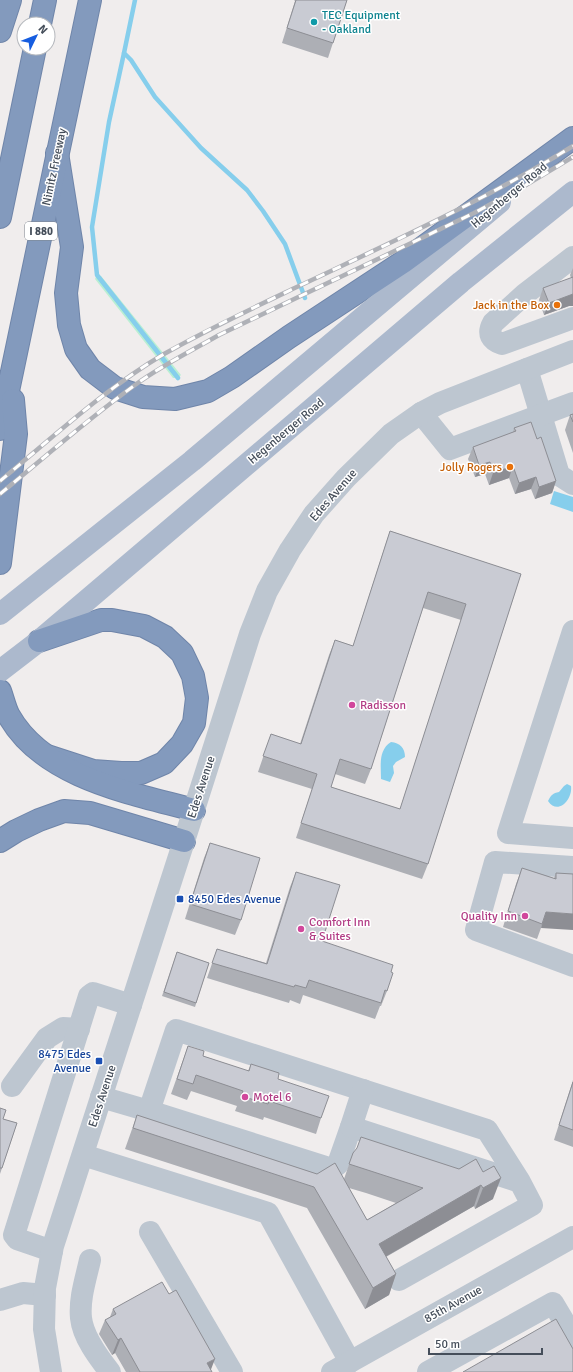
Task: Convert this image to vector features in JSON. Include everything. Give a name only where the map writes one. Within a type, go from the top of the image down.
[{"type":"highway","points":[[0,31],[10,0]]},
{"type":"highway","points":[[41,16],[44,0]]},
{"type":"highway","name":"Nimitz Freeway","points":[[0,429],[90,0]]},
{"type":"highway","points":[[0,217],[33,56]]},
{"type":"highway","points":[[57,153],[72,247],[66,293],[69,325],[76,349],[90,369],[115,388],[143,397],[174,400],[208,391],[232,377],[289,336],[403,262],[573,138]]},
{"type":"highway","points":[[0,563],[16,434],[11,377]]},
{"type":"highway","points":[[38,641],[101,620],[112,620],[144,626],[165,637],[182,653],[193,676],[197,698],[194,723],[182,744],[164,763],[141,772],[121,773],[93,771],[47,756]]},
{"type":"highway","points":[[0,691],[9,716],[25,738],[47,756],[75,774],[103,785],[194,810]]},
{"type":"highway","points":[[0,841],[16,831],[39,820],[64,812],[90,813],[184,841]]},
{"type":"main road","name":"Hegenberger Road","points":[[0,614],[192,461],[573,141]]},
{"type":"main road","name":"Hegenberger Road","points":[[0,671],[38,641],[461,282],[573,192]]},
{"type":"street","points":[[573,257],[525,294],[493,323],[490,329],[491,335],[495,341],[502,344],[573,318]]},
{"type":"street","name":"Edes Avenue","points":[[51,1372],[44,1329],[45,1288],[52,1251],[250,634],[266,591],[290,550],[314,514],[346,478],[391,434],[421,413],[440,403],[573,351]]},
{"type":"street","points":[[527,369],[559,475],[573,484]]},
{"type":"street","points":[[421,413],[450,449],[573,403]]},
{"type":"street","points":[[573,630],[508,834],[573,838]]},
{"type":"street","points":[[573,867],[496,862],[476,930],[573,966]]},
{"type":"street","points":[[52,1251],[17,1239],[14,1235],[89,996],[93,993],[131,1005]]},
{"type":"street","points":[[12,1086],[47,1038],[63,1028],[79,1029]]},
{"type":"street","points":[[150,1111],[176,1030],[487,1130],[520,1182],[532,1205],[399,1280]]},
{"type":"street","points":[[101,1097],[150,1111],[332,1169],[338,1164],[363,1090]]},
{"type":"street","points":[[350,1127],[520,1182]]},
{"type":"street","points":[[83,1155],[268,1213],[341,1367]]},
{"type":"street","points":[[150,1232],[232,1372]]},
{"type":"street","name":"85th Avenue","points":[[341,1367],[573,1237]]},
{"type":"street","points":[[90,1260],[82,1297],[81,1318],[89,1340],[110,1372]]},
{"type":"street","points":[[0,1300],[23,1293],[45,1295]]},
{"type":"street","points":[[428,1372],[553,1303],[573,1337]]},
{"type":"green space","points":[[97,275],[101,276],[181,375],[178,378],[173,378],[95,279]]},
{"type":"water","points":[[554,491],[573,497],[573,512],[550,504]]},
{"type":"water","points":[[391,742],[401,746],[405,757],[396,762],[393,766],[394,773],[390,782],[381,779],[381,759],[384,749]]},
{"type":"water","points":[[567,784],[571,786],[570,796],[564,804],[560,806],[556,807],[552,805],[548,801],[550,797],[559,792]]},
{"type":"building","name":"TEC Equipment - Oakland","points":[[296,0],[347,0],[333,43],[287,28]]},
{"type":"building","points":[[573,277],[573,294],[549,303],[543,288]]},
{"type":"building","points":[[573,414],[573,422],[570,415]]},
{"type":"building","points":[[531,422],[537,439],[541,437],[556,481],[539,487],[536,477],[519,483],[513,466],[493,473],[490,462],[479,465],[473,447],[516,431],[514,428]]},
{"type":"building","name":"Radisson","points":[[390,531],[521,574],[428,864],[301,823],[317,774],[263,756],[271,734],[301,744],[335,640],[353,646]],"holes":[[[428,592],[466,604],[400,809],[331,787],[340,759],[371,769]]]},
{"type":"building","points":[[210,843],[260,858],[241,920],[190,904]]},
{"type":"building","name":"Quality Inn","points":[[522,868],[556,879],[556,873],[573,874],[573,914],[546,912],[542,924],[508,911]]},
{"type":"building","name":"Comfort Inn & Suites","points":[[296,872],[340,885],[322,941],[393,965],[391,972],[393,973],[381,1003],[309,980],[306,988],[295,985],[294,987],[212,963],[217,949],[267,964]]},
{"type":"building","points":[[177,952],[209,963],[196,1003],[164,992]]},
{"type":"building","points":[[188,1046],[204,1051],[203,1056],[249,1071],[251,1064],[279,1073],[278,1079],[329,1096],[321,1118],[269,1101],[268,1104],[241,1096],[243,1091],[196,1075],[193,1084],[177,1079]]},
{"type":"building","points":[[573,1082],[573,1130],[559,1125]]},
{"type":"building","points":[[0,1108],[6,1110],[3,1119],[17,1123],[2,1168],[0,1168]]},
{"type":"building","points":[[137,1115],[317,1174],[335,1163],[367,1220],[423,1188],[349,1164],[361,1137],[459,1169],[476,1159],[483,1172],[494,1166],[501,1178],[483,1188],[481,1185],[379,1244],[396,1274],[373,1288],[314,1187],[133,1128]]},
{"type":"building","points":[[162,1282],[169,1294],[176,1290],[215,1359],[207,1363],[212,1372],[140,1372],[121,1338],[118,1340],[105,1320],[116,1314],[113,1309]]},
{"type":"building","points":[[556,1319],[573,1349],[573,1372],[463,1372]]},
{"type":"waterway","points":[[135,0],[124,53],[131,60],[155,97],[201,148],[247,190],[263,211],[285,244],[305,298]]},
{"type":"waterway","points":[[124,53],[109,122],[92,227],[97,275],[178,378]]},
{"type":"railway","points":[[0,481],[100,398],[142,367],[164,354],[231,319],[403,237],[472,202],[540,166],[573,146]]},
{"type":"railway","points":[[0,494],[100,411],[145,378],[166,365],[219,335],[474,213],[521,188],[573,157]]},
{"type":"place","name":"TEC Equipment - Oakland","points":[[314,22]]},
{"type":"place","name":"Jack in the Box","points":[[557,305]]},
{"type":"place","name":"Jolly Rogers","points":[[510,467]]},
{"type":"place","name":"Radisson","points":[[352,705]]},
{"type":"place","name":"8450 Edes Avenue","points":[[180,899]]},
{"type":"place","name":"Quality Inn","points":[[525,916]]},
{"type":"place","name":"Comfort Inn & Suites","points":[[301,929]]},
{"type":"place","name":"8475 Edes Avenue","points":[[99,1061]]},
{"type":"place","name":"Motel 6","points":[[245,1097]]}]
